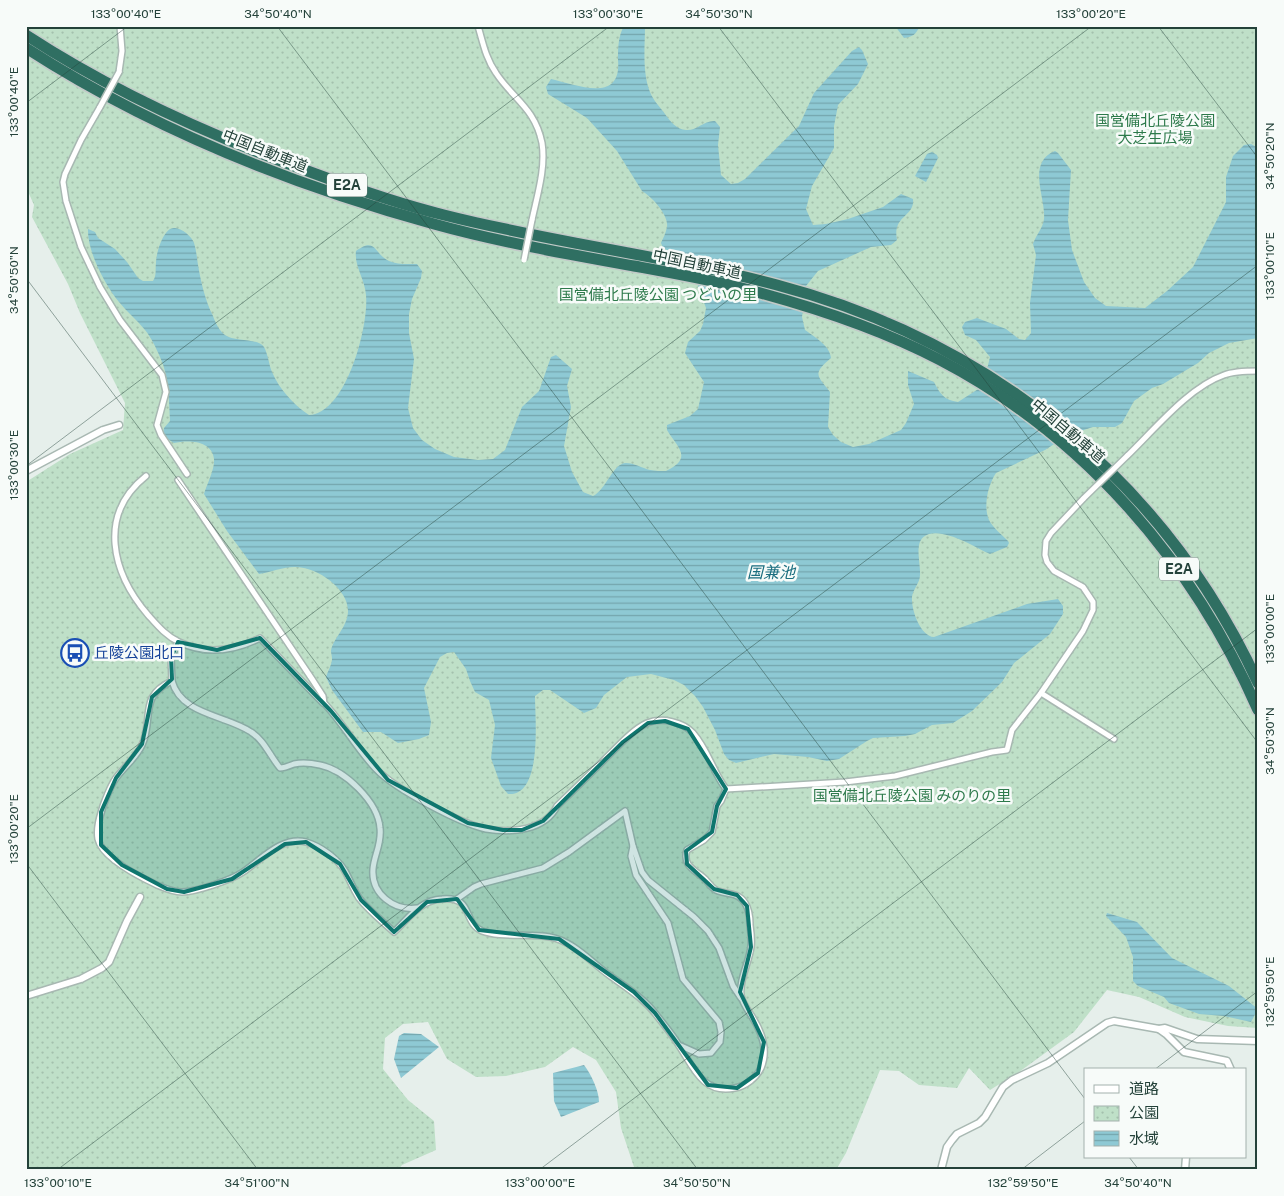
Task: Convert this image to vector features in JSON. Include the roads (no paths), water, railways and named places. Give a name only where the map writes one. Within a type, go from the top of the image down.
[{"type":"highway","name":"中国自動車道","points":[[26,34],[97,77],[200,129],[257,153],[326,178],[441,214],[691,271],[862,325],[1013,391],[1130,492],[1181,553],[1206,588],[1228,624],[1258,683]]},
{"type":"highway","name":"中国自動車道","points":[[26,48],[89,86],[140,113],[264,167],[374,207],[436,225],[491,238],[780,286],[822,298],[906,331],[977,374]]},
{"type":"highway","name":"中国自動車道","points":[[1074,445],[1175,563],[1218,630],[1258,710]]},
{"type":"street","points":[[120,26],[122,50],[119,72],[81,140],[63,182],[66,201],[75,232],[100,287],[120,320],[162,375],[166,392],[157,425],[161,435],[187,474]]},
{"type":"street","points":[[478,26],[483,48],[491,65],[497,75],[532,115],[542,143],[542,166],[524,260]]},
{"type":"street","points":[[726,789],[845,782],[894,776],[1007,750],[1012,730],[1041,693],[1083,630],[1093,610],[1093,602],[1083,587],[1054,571],[1047,562],[1045,555],[1046,541],[1051,533],[1184,400],[1205,383],[1225,374],[1258,371]]},
{"type":"street","points":[[26,471],[103,430],[119,425]]},
{"type":"street","points":[[146,476],[136,485],[121,509],[114,537],[115,553],[129,589],[141,607],[164,632],[178,642],[196,648],[217,650],[239,647],[260,638],[324,703],[360,750],[388,780],[427,803],[468,823],[485,829],[522,830],[542,821],[554,812],[557,806],[623,742],[648,723],[658,721],[674,722],[693,733],[702,745],[726,789],[724,796],[717,806],[712,832],[704,840],[687,850],[687,864],[693,871],[704,878],[714,890],[737,895],[747,906],[750,919],[751,947],[743,973],[740,992],[742,999]]},
{"type":"street","points":[[178,480],[312,679],[323,696],[324,703]]},
{"type":"street","points":[[178,642],[171,658],[172,681],[178,694],[188,704],[246,729],[258,737],[280,768],[304,763],[318,764],[332,768],[353,783],[374,808],[379,820],[380,843],[373,872],[376,888],[384,899],[404,909],[417,908],[440,898],[457,899],[481,884],[543,868],[569,852],[625,811],[633,846],[642,872],[648,880],[694,917],[708,931],[719,948],[733,986],[757,1024],[764,1042],[762,1065],[749,1082],[737,1088],[716,1088],[708,1085],[693,1069],[679,1044],[655,1013],[634,992],[559,939],[547,936],[485,932],[476,927],[466,909],[457,899]]},
{"type":"street","points":[[172,681],[152,697],[142,744],[116,778],[108,794],[101,812],[98,830],[98,840],[105,852],[122,865],[156,884],[173,891],[184,892],[232,878],[243,872],[271,850],[285,844],[294,841],[306,842],[328,854],[340,864],[361,900],[394,932],[417,908]]},
{"type":"street","points":[[1041,693],[1114,739]]},
{"type":"street","points":[[633,846],[631,856],[636,876],[668,922],[684,979],[710,1010],[720,1027],[720,1042],[711,1053],[693,1053],[679,1044]]},
{"type":"street","points":[[26,996],[81,979],[102,968],[108,962],[140,897]]},
{"type":"street","points":[[941,1170],[947,1147],[952,1140],[957,1134],[979,1123],[985,1117],[998,1093],[1012,1080],[1048,1063],[1107,1023],[1114,1021],[1159,1029],[1164,1028],[1197,1039],[1258,1041]]},
{"type":"street","points":[[1159,1029],[1184,1052],[1227,1061],[1230,1068]]},
{"type":"water","name":"国兼池","points":[[624,26],[645,26],[644,59],[647,84],[653,98],[671,122],[677,127],[686,130],[694,129],[711,121],[715,121],[720,127],[718,145],[721,175],[731,184],[745,179],[799,126],[814,93],[852,51],[859,47],[862,50],[868,64],[858,84],[838,105],[834,126],[834,148],[812,186],[806,209],[813,225],[848,219],[883,207],[901,194],[913,199],[913,205],[900,221],[896,232],[897,240],[891,245],[871,247],[818,271],[806,286],[802,317],[805,330],[821,342],[830,354],[831,358],[821,368],[819,375],[830,392],[828,427],[841,442],[853,447],[869,444],[901,430],[914,404],[908,385],[908,371],[934,382],[943,396],[958,402],[983,386],[990,357],[976,340],[965,335],[962,327],[965,322],[977,318],[1006,329],[1019,339],[1025,340],[1031,333],[1030,303],[1036,255],[1033,244],[1044,219],[1039,172],[1046,156],[1055,151],[1071,170],[1068,220],[1072,250],[1084,282],[1095,298],[1106,306],[1145,308],[1193,267],[1226,202],[1226,177],[1233,156],[1244,145],[1251,144],[1258,148],[1258,338],[1229,343],[1209,353],[1198,363],[1163,384],[1152,388],[1134,401],[1122,423],[1115,427],[1093,427],[1068,435],[1045,450],[996,473],[987,496],[986,508],[989,520],[993,526],[1008,541],[1007,547],[990,554],[952,536],[936,533],[924,537],[918,552],[920,578],[912,597],[912,602],[917,621],[929,635],[934,637],[1027,604],[1058,599],[1063,606],[1063,614],[1050,634],[1014,663],[1002,682],[972,711],[953,723],[932,725],[915,734],[905,736],[873,738],[839,759],[827,761],[774,754],[736,763],[729,760],[724,754],[715,730],[695,696],[684,685],[674,680],[651,674],[627,677],[604,695],[596,708],[584,713],[550,690],[543,690],[535,696],[536,737],[532,770],[527,783],[519,792],[508,794],[501,786],[491,758],[495,725],[489,700],[475,692],[466,669],[454,652],[440,657],[424,688],[431,722],[429,735],[398,743],[381,732],[363,732],[332,690],[326,677],[332,661],[332,646],[347,618],[347,604],[343,595],[331,581],[305,568],[288,567],[259,574],[227,531],[204,494],[213,467],[214,459],[212,453],[204,445],[192,442],[174,443],[163,436],[164,428],[170,421],[168,388],[163,364],[155,346],[142,326],[119,302],[108,287],[90,247],[88,229],[95,232],[98,238],[115,249],[138,278],[143,281],[153,281],[154,279],[157,254],[163,237],[167,232],[170,229],[177,228],[188,235],[195,245],[200,278],[206,297],[215,321],[223,334],[234,339],[261,344],[267,353],[272,372],[283,391],[298,407],[309,415],[322,411],[334,400],[344,385],[359,346],[364,327],[366,295],[356,251],[367,245],[374,248],[389,261],[399,264],[417,264],[422,271],[409,314],[409,333],[414,359],[408,408],[413,428],[422,440],[435,449],[454,457],[478,460],[493,459],[505,450],[522,407],[539,391],[551,357],[556,355],[572,369],[567,386],[571,407],[564,446],[572,472],[583,492],[593,496],[598,493],[621,464],[626,463],[650,470],[666,471],[679,462],[681,457],[681,452],[667,430],[667,425],[690,416],[698,409],[704,382],[685,353],[688,342],[700,331],[706,308],[689,261],[663,248],[661,243],[667,229],[667,222],[663,212],[642,191],[617,151],[587,118],[548,94],[546,87],[551,79],[596,88],[605,87],[613,82],[617,74],[619,43]]},
{"type":"water","points":[[895,26],[920,26],[914,35],[904,38]]},
{"type":"water","points":[[932,152],[938,158],[926,182],[915,176],[927,154]]},
{"type":"water","points":[[1107,913],[1137,922],[1172,958],[1229,986],[1258,1009],[1251,1022],[1224,1016],[1199,1014],[1169,1003],[1164,997],[1138,986],[1133,981],[1133,957],[1126,937],[1106,916]]},
{"type":"water","points":[[404,1033],[421,1034],[439,1047],[401,1078],[394,1059],[399,1036]]},
{"type":"water","points":[[584,1065],[594,1083],[599,1102],[561,1117],[554,1101],[553,1073]]},
{"type":"place","name":"丘陵公園北口","points":[[75,653]]},
{"type":"park label","name":"国営備北丘陵公園 大芝生広場","points":[[1155,130]]},
{"type":"park label","name":"国営備北丘陵公園 つどいの里","points":[[658,295]]},
{"type":"park label","name":"国営備北丘陵公園 みのりの里","points":[[912,796]]}]
